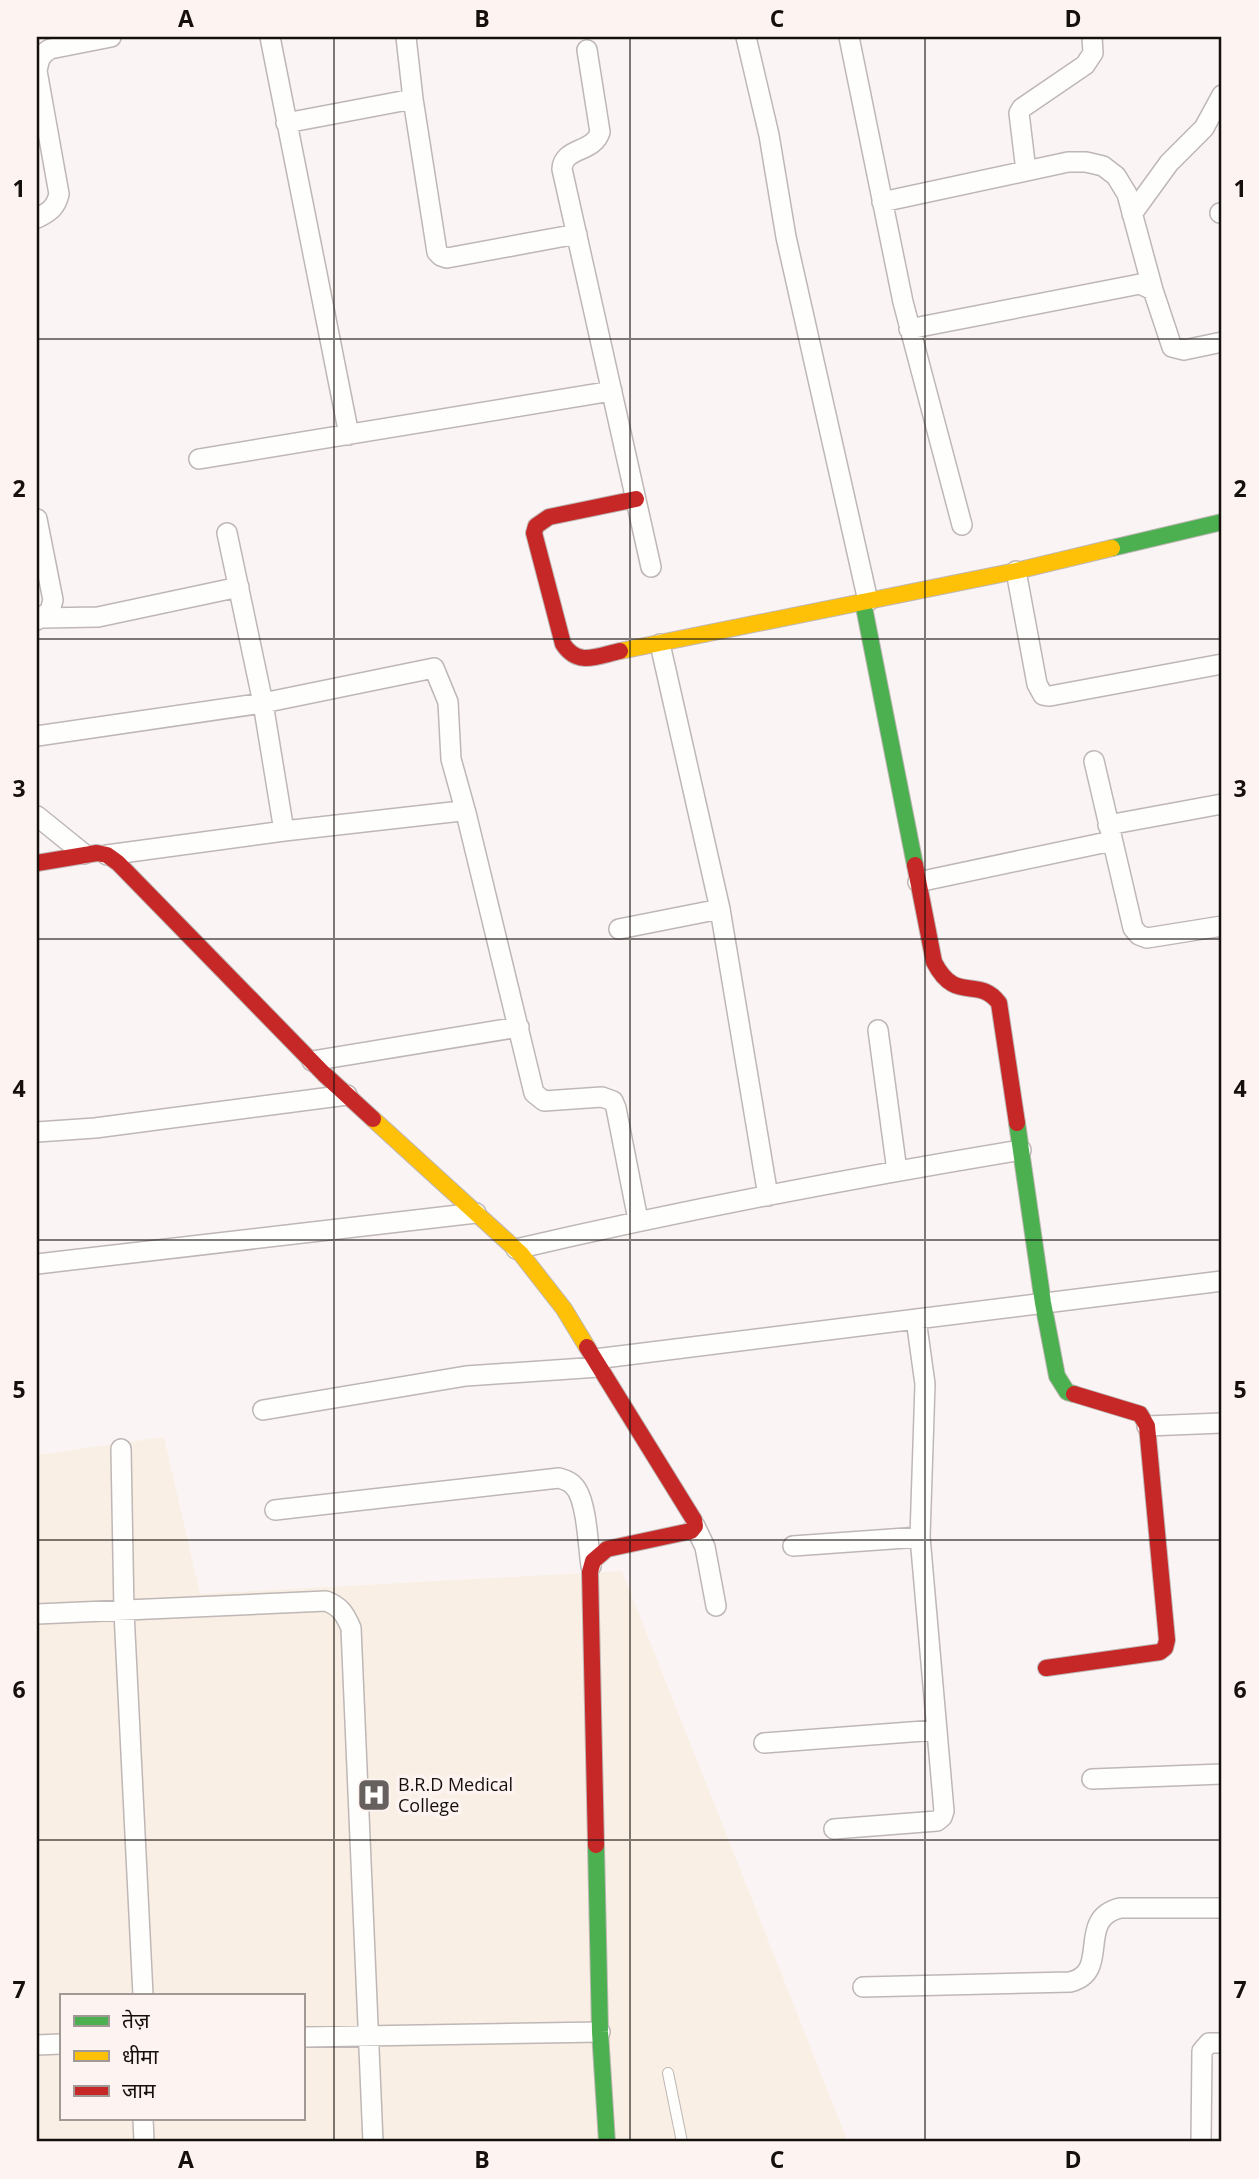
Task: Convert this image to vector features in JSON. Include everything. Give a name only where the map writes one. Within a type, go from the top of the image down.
[{"type":"street","points":[[37,218],[48,213],[56,204],[59,194],[37,71],[38,61],[42,54],[50,49],[111,37]]},
{"type":"street","points":[[270,37],[349,435]]},
{"type":"street","points":[[406,37],[412,100],[437,252],[447,258],[577,234]]},
{"type":"street","points":[[746,37],[769,135],[786,237],[865,602],[938,974],[945,983],[956,988],[990,992],[996,996],[999,1003],[1043,1303],[1057,1377],[1067,1392],[1140,1414],[1147,1426],[1167,1640],[1165,1648],[1160,1652],[1046,1668]]},
{"type":"street","points":[[849,37],[909,329],[962,524]]},
{"type":"street","points":[[1027,171],[1019,113],[1022,108],[1085,65],[1093,53],[1092,37]]},
{"type":"street","points":[[587,50],[600,132],[597,141],[566,156],[562,169],[652,567]]},
{"type":"street","points":[[1132,214],[1169,163],[1204,128],[1222,95]]},
{"type":"street","points":[[286,123],[412,100]]},
{"type":"street","points":[[882,202],[1068,162],[1103,166],[1116,176],[1127,194],[1153,290],[1172,347],[1184,351],[1222,342]]},
{"type":"street","points":[[909,329],[1140,284],[1153,290]]},
{"type":"street","points":[[199,459],[612,391]]},
{"type":"street","points":[[636,499],[549,517],[536,526],[534,533],[563,644],[570,654],[580,659],[1016,571],[1222,522]]},
{"type":"street","points":[[37,519],[53,600],[50,611],[40,619]]},
{"type":"street","points":[[227,533],[263,703],[284,831]]},
{"type":"street","points":[[1016,571],[1037,684],[1043,695],[1222,664]]},
{"type":"street","points":[[40,619],[98,617],[239,587]]},
{"type":"street","points":[[660,644],[720,909],[768,1196]]},
{"type":"street","points":[[37,736],[263,703],[434,668],[447,702],[451,759],[534,1093],[538,1098],[550,1102],[602,1097],[613,1101],[617,1108],[638,1220]]},
{"type":"street","points":[[1094,761],[1133,928],[1139,935],[1147,938],[1222,926]]},
{"type":"street","points":[[918,882],[1222,804]]},
{"type":"street","points":[[37,863],[84,854],[107,855],[284,831],[461,811],[466,813]]},
{"type":"street","points":[[37,816],[84,854]]},
{"type":"street","points":[[107,855],[118,863],[347,1095],[516,1250],[564,1309],[691,1514],[705,1547],[716,1606]]},
{"type":"street","points":[[619,929],[720,909]]},
{"type":"street","points":[[312,1061],[519,1027]]},
{"type":"street","points":[[878,1030],[897,1171]]},
{"type":"street","points":[[37,1132],[108,1126],[347,1095]]},
{"type":"street","points":[[516,1250],[638,1220],[1021,1150]]},
{"type":"street","points":[[37,1264],[476,1213]]},
{"type":"street","points":[[263,1409],[466,1376],[597,1363],[916,1319],[1222,1281]]},
{"type":"street","points":[[834,1829],[937,1821],[944,1811],[920,1537],[925,1384],[916,1319]]},
{"type":"street","points":[[1147,1426],[1222,1423]]},
{"type":"street","points":[[121,1449],[124,1612],[143,1994]]},
{"type":"street","points":[[275,1510],[559,1478],[569,1481],[576,1488],[581,1500],[591,1566],[600,2032],[607,2142]]},
{"type":"street","points":[[591,1566],[598,1554],[607,1549],[691,1531],[695,1526]]},
{"type":"street","points":[[793,1546],[920,1537]]},
{"type":"street","points":[[37,1614],[326,1601],[338,1605],[346,1616],[351,1628],[373,2142]]},
{"type":"street","points":[[764,1743],[937,1730]]},
{"type":"street","points":[[1092,1779],[1222,1773]]},
{"type":"street","points":[[863,1987],[1070,1982],[1079,1980],[1087,1973],[1091,1965],[1098,1923],[1103,1915],[1111,1911],[1120,1908],[1222,1908]]},
{"type":"street","points":[[304,2037],[600,2032]]},
{"type":"street","points":[[1201,2142],[1202,2051],[1209,2043],[1222,2043]]},
{"type":"street","points":[[37,2045],[60,2045]]},
{"type":"street","points":[[143,2120],[144,2142]]},
{"type":"lane","points":[[668,2073],[682,2142]]},
{"type":"shaded area","name":"B.R.D Medical College","points":[[164,1437],[200,1594],[622,1571],[848,2142],[37,2142],[37,1455]]},
{"type":"traffic: fast","points":[[1112,548],[1222,522]]},
{"type":"traffic: fast","points":[[863,602],[915,865]]},
{"type":"traffic: fast","points":[[1017,1123],[1043,1303],[1057,1376],[1067,1392],[1074,1394]]},
{"type":"traffic: fast","points":[[596,1845],[600,2032],[607,2142]]},
{"type":"traffic: slow","points":[[620,651],[1016,571],[1112,548]]},
{"type":"traffic: slow","points":[[373,1119],[521,1254],[564,1309],[587,1347]]},
{"type":"traffic: jam","points":[[620,651],[582,658],[575,656],[563,644],[534,533],[536,526],[549,517],[636,499]]},
{"type":"traffic: jam","points":[[37,863],[97,853],[107,855],[118,863],[324,1074],[373,1119]]},
{"type":"traffic: jam","points":[[915,865],[934,962],[950,983],[983,991],[999,1003],[1017,1123]]},
{"type":"traffic: jam","points":[[587,1347],[694,1520],[695,1526],[691,1531],[607,1549],[593,1561],[590,1572],[596,1845]]},
{"type":"traffic: jam","points":[[1046,1668],[1160,1652],[1165,1648],[1167,1640],[1147,1426],[1140,1414],[1074,1394]]},
{"type":"place","name":"B.R.D Medical College","points":[[374,1795]]}]
